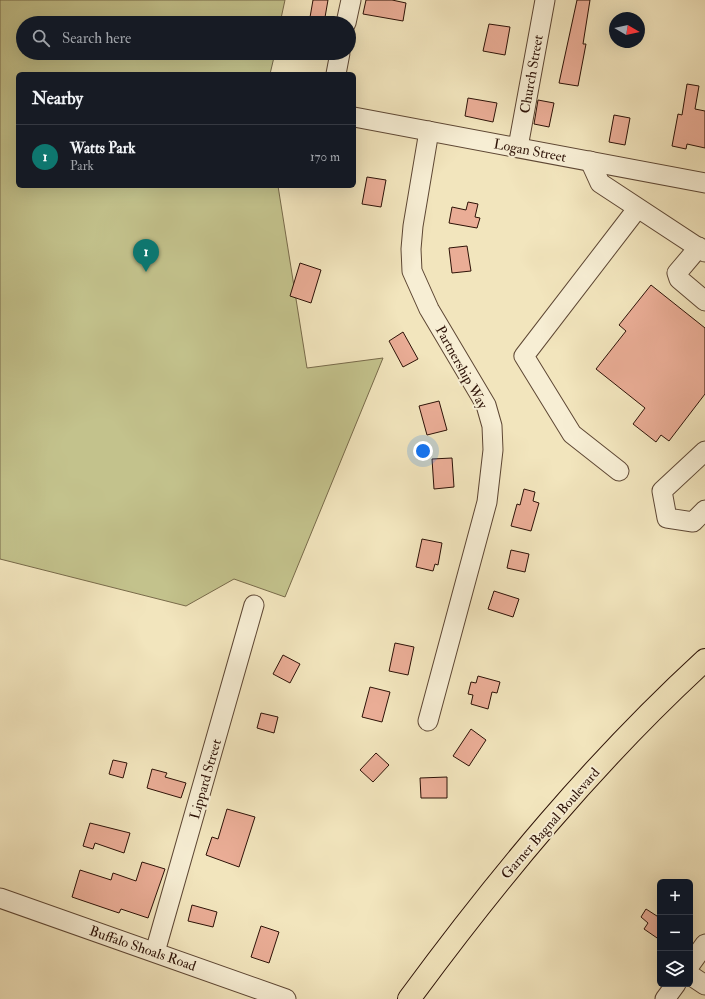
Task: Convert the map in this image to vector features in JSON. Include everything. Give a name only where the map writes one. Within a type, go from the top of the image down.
[{"type":"highway","name":"Garner Bagnal Boulevard","points":[[409,999],[460,929],[534,838],[604,761],[705,660]]},
{"type":"street","points":[[348,16],[351,0]]},
{"type":"street","name":"Church Street","points":[[518,147],[545,0]]},
{"type":"street","points":[[336,72],[339,60]]},
{"type":"street","name":"Logan Street","points":[[356,117],[705,183]]},
{"type":"street","name":"Partnership Way","points":[[428,721],[487,502],[493,450],[492,426],[486,405],[429,309],[412,271],[410,250],[429,131]]},
{"type":"street","points":[[590,161],[600,183],[637,209],[702,249],[677,273],[679,279],[705,301]]},
{"type":"street","points":[[619,471],[572,434],[524,356],[637,209]]},
{"type":"street","points":[[705,451],[662,491],[667,518],[693,522],[705,510]]},
{"type":"street","name":"Lippard Street","points":[[155,952],[254,605]]},
{"type":"street","name":"Buffalo Shoals Road","points":[[0,898],[286,999]]},
{"type":"street","points":[[693,961],[705,944]]},
{"type":"street","points":[[693,977],[705,985]]},
{"type":"street","points":[[665,999],[674,987]]},
{"type":"shaded area","points":[[0,0],[285,0],[282,16],[16,16],[16,60],[273,60],[270,72],[16,72],[16,188],[278,188],[307,368],[383,358],[285,597],[234,579],[186,606],[0,559]]},
{"type":"building","points":[[313,0],[328,0],[325,16],[310,16]]},
{"type":"building","points":[[366,0],[392,0],[406,3],[403,21],[363,14]]},
{"type":"building","points":[[577,0],[590,0],[583,44],[586,44],[578,86],[559,83]]},
{"type":"building","points":[[489,24],[510,27],[505,55],[483,51]]},
{"type":"building","points":[[687,84],[699,86],[695,109],[705,111],[705,148],[687,144],[686,149],[672,146],[678,114],[682,115]]},
{"type":"building","points":[[468,98],[497,103],[493,122],[465,116]]},
{"type":"building","points":[[538,100],[554,103],[549,127],[534,124]]},
{"type":"building","points":[[614,115],[630,118],[625,145],[609,142]]},
{"type":"building","points":[[367,177],[386,180],[381,207],[362,204]]},
{"type":"building","points":[[468,202],[478,204],[475,217],[480,218],[477,228],[449,223],[452,207],[466,210]]},
{"type":"building","points":[[467,246],[471,271],[452,273],[449,248]]},
{"type":"building","points":[[300,263],[321,270],[311,303],[290,296]]},
{"type":"building","points":[[651,285],[705,328],[705,394],[669,441],[661,435],[656,442],[633,424],[645,408],[596,369],[626,331],[619,325]]},
{"type":"building","points":[[403,332],[418,359],[403,367],[389,341]]},
{"type":"building","points":[[439,401],[447,430],[427,435],[419,406]]},
{"type":"building","points":[[452,458],[454,487],[434,489],[432,459]]},
{"type":"building","points":[[524,489],[535,492],[533,501],[539,503],[531,531],[511,526],[517,504],[520,505]]},
{"type":"building","points":[[422,539],[442,543],[438,565],[435,564],[433,571],[416,567]]},
{"type":"building","points":[[511,550],[529,554],[525,572],[507,568]]},
{"type":"building","points":[[494,591],[519,599],[513,617],[488,609]]},
{"type":"building","points":[[395,643],[414,647],[408,675],[389,671]]},
{"type":"building","points":[[283,655],[300,664],[290,683],[273,674]]},
{"type":"building","points":[[478,676],[500,682],[497,693],[492,692],[488,709],[471,704],[473,695],[468,694],[471,682],[476,683]]},
{"type":"building","points":[[370,687],[390,692],[382,722],[362,717]]},
{"type":"building","points":[[261,713],[278,717],[274,733],[257,728]]},
{"type":"building","points":[[471,729],[486,740],[469,766],[453,756]]},
{"type":"building","points":[[376,753],[389,765],[373,782],[360,770]]},
{"type":"building","points":[[113,760],[127,763],[123,778],[109,774]]},
{"type":"building","points":[[152,769],[167,773],[165,777],[186,783],[181,798],[147,788]]},
{"type":"building","points":[[447,777],[447,798],[421,798],[420,778]]},
{"type":"building","points":[[227,809],[255,817],[239,867],[206,855],[212,837],[218,839]]},
{"type":"building","points":[[90,823],[130,833],[124,853],[95,843],[93,849],[83,846]]},
{"type":"building","points":[[142,862],[165,869],[148,918],[121,909],[119,913],[72,897],[80,870],[111,880],[113,873],[136,881]]},
{"type":"building","points":[[192,905],[217,912],[213,927],[188,921]]},
{"type":"building","points":[[646,909],[657,916],[657,938],[644,929],[648,923],[641,917]]},
{"type":"building","points":[[261,926],[279,932],[269,963],[251,957]]},
{"type":"place","name":"Watts Park","points":[[146,272]]}]
